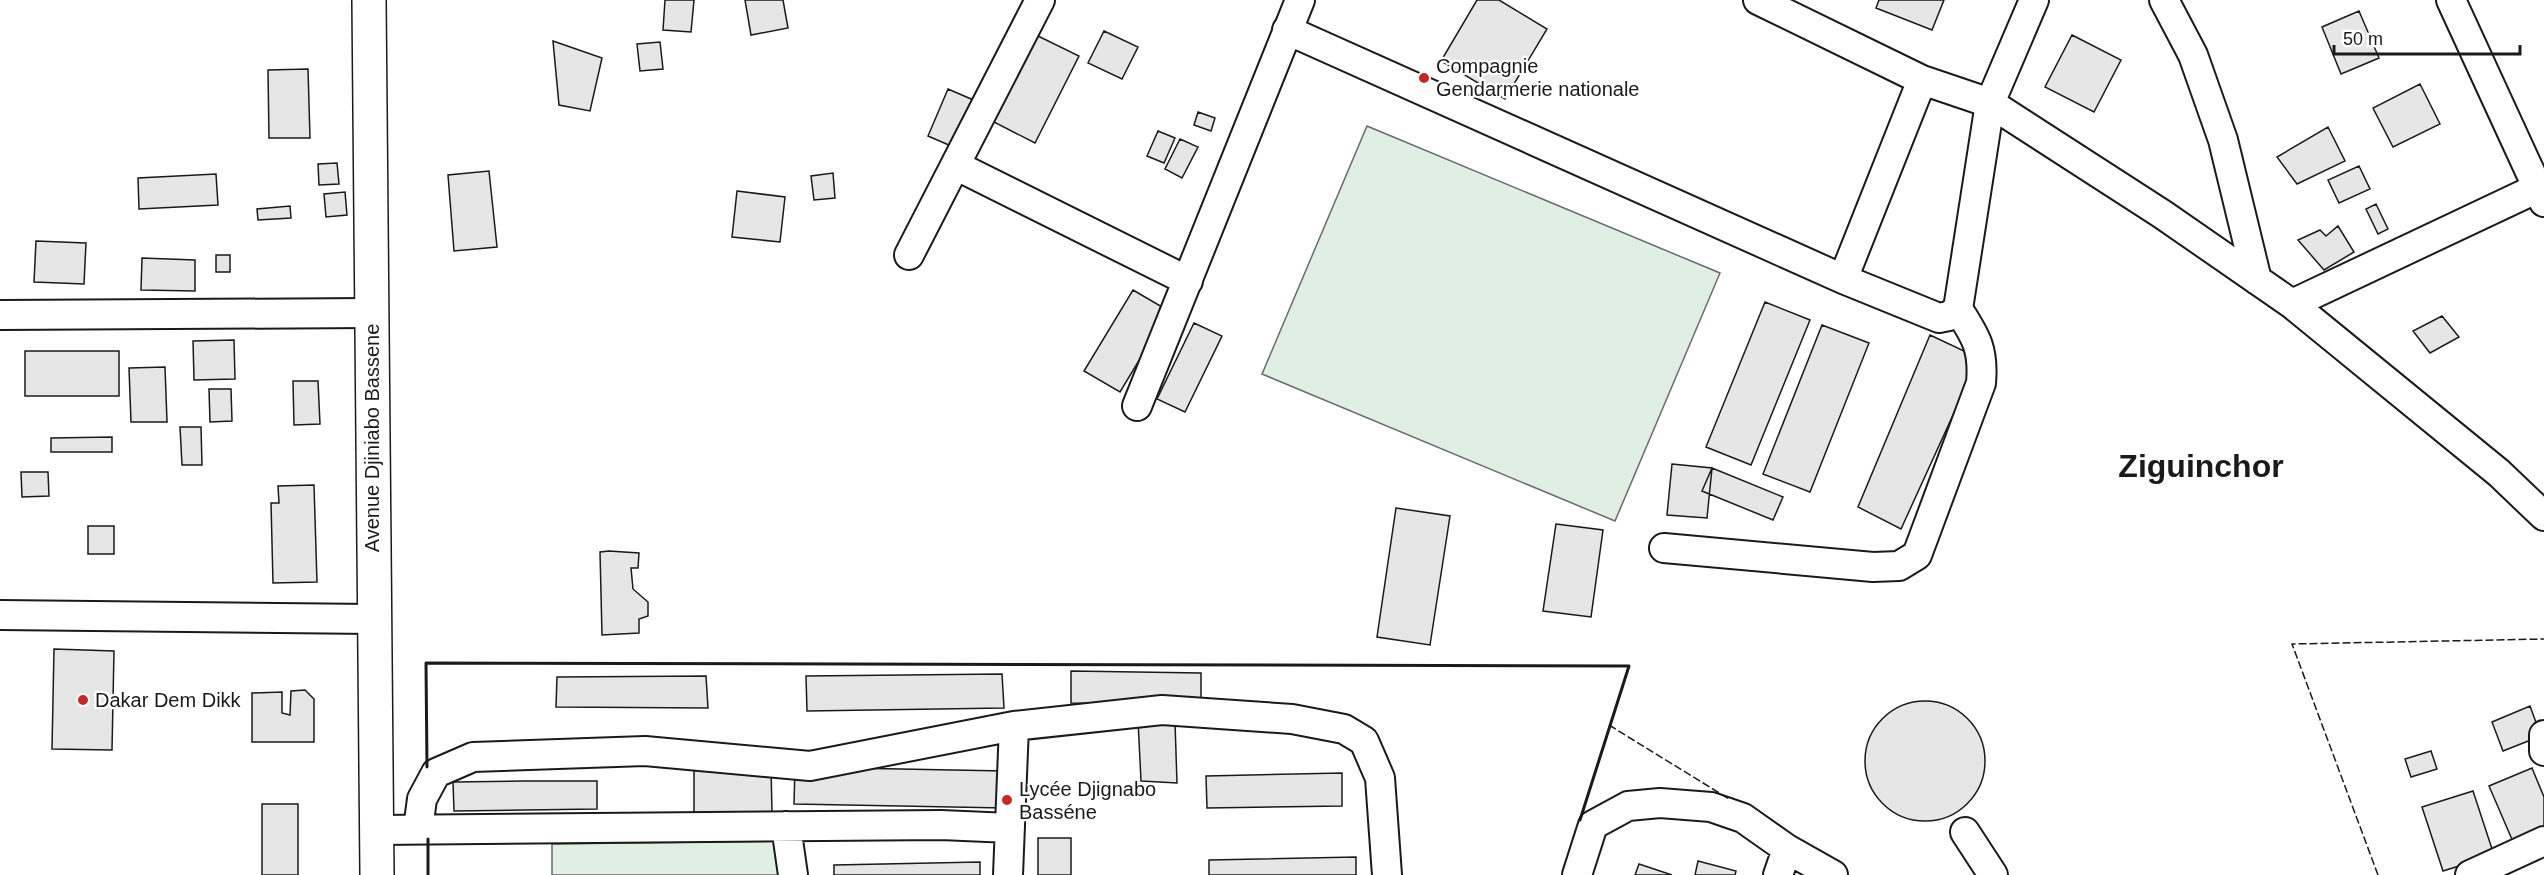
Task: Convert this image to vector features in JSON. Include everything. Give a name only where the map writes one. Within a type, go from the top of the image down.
[{"type":"main road","name":"Avenue Djiniabo Bassene","points":[[369,0],[377,875]]},
{"type":"street","points":[[909,255],[957,166],[1040,0]]},
{"type":"street","points":[[1137,406],[1300,0]]},
{"type":"street","points":[[1758,0],[1922,80],[1990,103],[2162,214],[2292,304],[2499,473],[2544,516]]},
{"type":"street","points":[[1664,548],[1873,567],[1899,566],[1917,555],[1981,383],[1983,360],[1977,339],[1958,309],[1990,103],[2034,0]]},
{"type":"street","points":[[2164,0],[2193,55],[2223,140],[2257,280]]},
{"type":"street","points":[[2292,304],[2542,191],[2451,0]]},
{"type":"street","points":[[1287,30],[1843,279],[1939,318],[1949,316],[1958,309]]},
{"type":"street","points":[[1843,279],[1922,80]]},
{"type":"street","points":[[957,166],[1188,281]]},
{"type":"street","points":[[0,315],[371,313]]},
{"type":"street","points":[[0,615],[374,618]]},
{"type":"street","points":[[418,829],[422,799],[436,773],[473,757],[645,751],[810,766],[1014,726],[1162,710],[1292,719],[1344,729],[1364,741],[1380,778],[1388,875]]},
{"type":"street","points":[[1008,875],[1014,726]]},
{"type":"street","points":[[2544,735],[2544,751]]},
{"type":"street","points":[[1577,875],[1593,825],[1628,806],[1660,803],[1711,807],[1743,818],[1783,862],[1833,875]]},
{"type":"street","points":[[378,830],[941,825],[1010,828]]},
{"type":"street","points":[[786,826],[793,875]]},
{"type":"street","points":[[1965,832],[1993,875]]},
{"type":"street","points":[[2470,875],[2544,841]]},
{"type":"green space","points":[[1367,126],[1720,273],[1615,521],[1262,374]]},
{"type":"green space","points":[[778,841],[779,875],[552,875],[552,844]]},
{"type":"building","points":[[665,0],[694,0],[691,32],[663,30]]},
{"type":"building","points":[[745,0],[783,0],[788,28],[751,35]]},
{"type":"building","points":[[1477,0],[1499,0],[1547,29],[1505,99],[1441,61]]},
{"type":"building","points":[[1879,0],[1944,0],[1932,30],[1876,8]]},
{"type":"building","points":[[2359,11],[2379,58],[2341,74],[2322,27]]},
{"type":"building","points":[[1104,31],[1138,47],[1122,79],[1088,63]]},
{"type":"building","points":[[1036,35],[1079,56],[1035,143],[992,121]]},
{"type":"building","points":[[2072,35],[2121,60],[2094,112],[2045,87]]},
{"type":"building","points":[[553,41],[602,58],[590,111],[559,105]]},
{"type":"building","points":[[660,42],[663,69],[640,71],[637,44]]},
{"type":"building","points":[[308,69],[310,138],[269,138],[268,70]]},
{"type":"building","points":[[2420,84],[2440,124],[2393,147],[2373,108]]},
{"type":"building","points":[[948,89],[978,102],[958,149],[928,136]]},
{"type":"building","points":[[1198,112],[1215,118],[1211,131],[1194,125]]},
{"type":"building","points":[[2328,127],[2345,161],[2297,184],[2277,157]]},
{"type":"building","points":[[1158,131],[1175,138],[1164,163],[1147,156]]},
{"type":"building","points":[[1180,139],[1198,147],[1182,178],[1165,169]]},
{"type":"building","points":[[337,163],[339,184],[319,185],[318,164]]},
{"type":"building","points":[[2359,166],[2370,189],[2339,203],[2328,180]]},
{"type":"building","points":[[489,171],[497,247],[454,251],[448,175]]},
{"type":"building","points":[[833,173],[835,198],[814,200],[811,176]]},
{"type":"building","points":[[216,174],[218,205],[139,209],[138,178]]},
{"type":"building","points":[[737,191],[785,197],[780,242],[732,237]]},
{"type":"building","points":[[345,192],[347,215],[326,217],[324,194]]},
{"type":"building","points":[[2376,204],[2388,229],[2378,234],[2366,209]]},
{"type":"building","points":[[290,206],[291,218],[258,220],[257,209]]},
{"type":"building","points":[[2338,226],[2354,252],[2324,270],[2298,240],[2320,230],[2326,236]]},
{"type":"building","points":[[36,241],[86,243],[84,284],[34,282]]},
{"type":"building","points":[[216,255],[230,255],[230,272],[216,272]]},
{"type":"building","points":[[142,258],[195,260],[195,291],[141,290]]},
{"type":"building","points":[[1133,290],[1169,311],[1120,392],[1084,371]]},
{"type":"building","points":[[1765,302],[1810,320],[1751,465],[1706,447]]},
{"type":"building","points":[[2442,316],[2459,337],[2430,353],[2413,331]]},
{"type":"building","points":[[1194,323],[1222,336],[1185,412],[1157,399]]},
{"type":"building","points":[[1822,325],[1869,343],[1810,492],[1763,474]]},
{"type":"building","points":[[1930,335],[1979,358],[1901,529],[1858,507]]},
{"type":"building","points":[[234,340],[235,379],[194,380],[193,341]]},
{"type":"building","points":[[25,351],[119,351],[119,396],[25,396]]},
{"type":"building","points":[[165,367],[167,422],[131,422],[129,368]]},
{"type":"building","points":[[293,381],[318,381],[320,424],[294,425]]},
{"type":"building","points":[[209,389],[231,389],[232,421],[210,422]]},
{"type":"building","points":[[180,427],[201,427],[202,465],[182,465]]},
{"type":"building","points":[[112,437],[112,452],[51,452],[51,438]]},
{"type":"building","points":[[1672,464],[1712,468],[1707,518],[1667,515]]},
{"type":"building","points":[[1712,468],[1783,497],[1773,520],[1702,491]]},
{"type":"building","points":[[21,472],[48,472],[49,496],[22,497]]},
{"type":"building","points":[[314,485],[317,582],[273,583],[271,503],[279,503],[278,486]]},
{"type":"building","points":[[1396,508],[1450,516],[1430,645],[1377,637]]},
{"type":"building","points":[[1556,524],[1603,530],[1591,617],[1543,611]]},
{"type":"building","points":[[88,526],[114,526],[114,554],[88,554]]},
{"type":"building","points":[[600,552],[639,553],[638,568],[631,568],[633,589],[648,602],[648,616],[639,619],[639,633],[602,635]]},
{"type":"building","name":"Dakar Dem Dikk","points":[[54,649],[114,651],[112,750],[52,749]]},
{"type":"building","points":[[1071,671],[1201,673],[1201,705],[1071,703]]},
{"type":"building","points":[[1002,674],[1004,708],[807,711],[806,676]]},
{"type":"building","points":[[706,676],[708,708],[556,707],[557,677]]},
{"type":"building","points":[[305,690],[314,699],[314,742],[252,742],[252,693],[282,692],[282,713],[290,715],[291,691]]},
{"type":"building","points":[[1925,701],[1948,706],[1967,719],[1980,738],[1985,761],[1980,784],[1967,803],[1948,816],[1925,821],[1902,816],[1883,803],[1870,784],[1865,761],[1870,738],[1883,719],[1902,706]]},
{"type":"building","points":[[2530,706],[2541,736],[2503,751],[2492,722]]},
{"type":"building","points":[[1138,720],[1175,722],[1177,783],[1141,781]]},
{"type":"building","points":[[2431,751],[2437,769],[2411,777],[2405,759]]},
{"type":"building","points":[[771,767],[772,813],[694,813],[694,768]]},
{"type":"building","points":[[795,767],[1005,771],[1005,808],[794,804]]},
{"type":"building","points":[[2532,768],[2544,797],[2544,840],[2517,851],[2489,786]]},
{"type":"building","points":[[1342,773],[1342,806],[1207,808],[1206,776]]},
{"type":"building","points":[[597,781],[597,809],[454,811],[453,782]]},
{"type":"building","points":[[2473,791],[2494,855],[2443,871],[2422,807]]},
{"type":"building","points":[[262,804],[298,804],[298,875],[262,875]]},
{"type":"building","points":[[1038,838],[1071,838],[1071,875],[1038,875]]},
{"type":"building","points":[[1356,857],[1356,875],[1209,875],[1209,860]]},
{"type":"building","points":[[1698,861],[1736,871],[1735,875],[1695,875]]},
{"type":"building","points":[[980,862],[980,875],[834,875],[834,865]]},
{"type":"building","points":[[1639,864],[1672,875],[1635,875]]},
{"type":"fence","points":[[2378,875],[2292,644],[2544,639]]},
{"type":"fence","points":[[1609,725],[1729,799]]},
{"type":"wall","points":[[427,767],[426,663],[1629,666],[1580,820]]},
{"type":"wall","points":[[428,839],[428,875]]},
{"type":"place","name":"Compagnie Gendarmerie nationale","points":[[1424,78]]},
{"type":"place","name":"Dakar Dem Dikk","points":[[83,700]]},
{"type":"place","name":"Lycée Djignabo Basséne","points":[[1007,800]]},
{"type":"district","name":"Ziguinchor","points":[[2201,466]]}]
